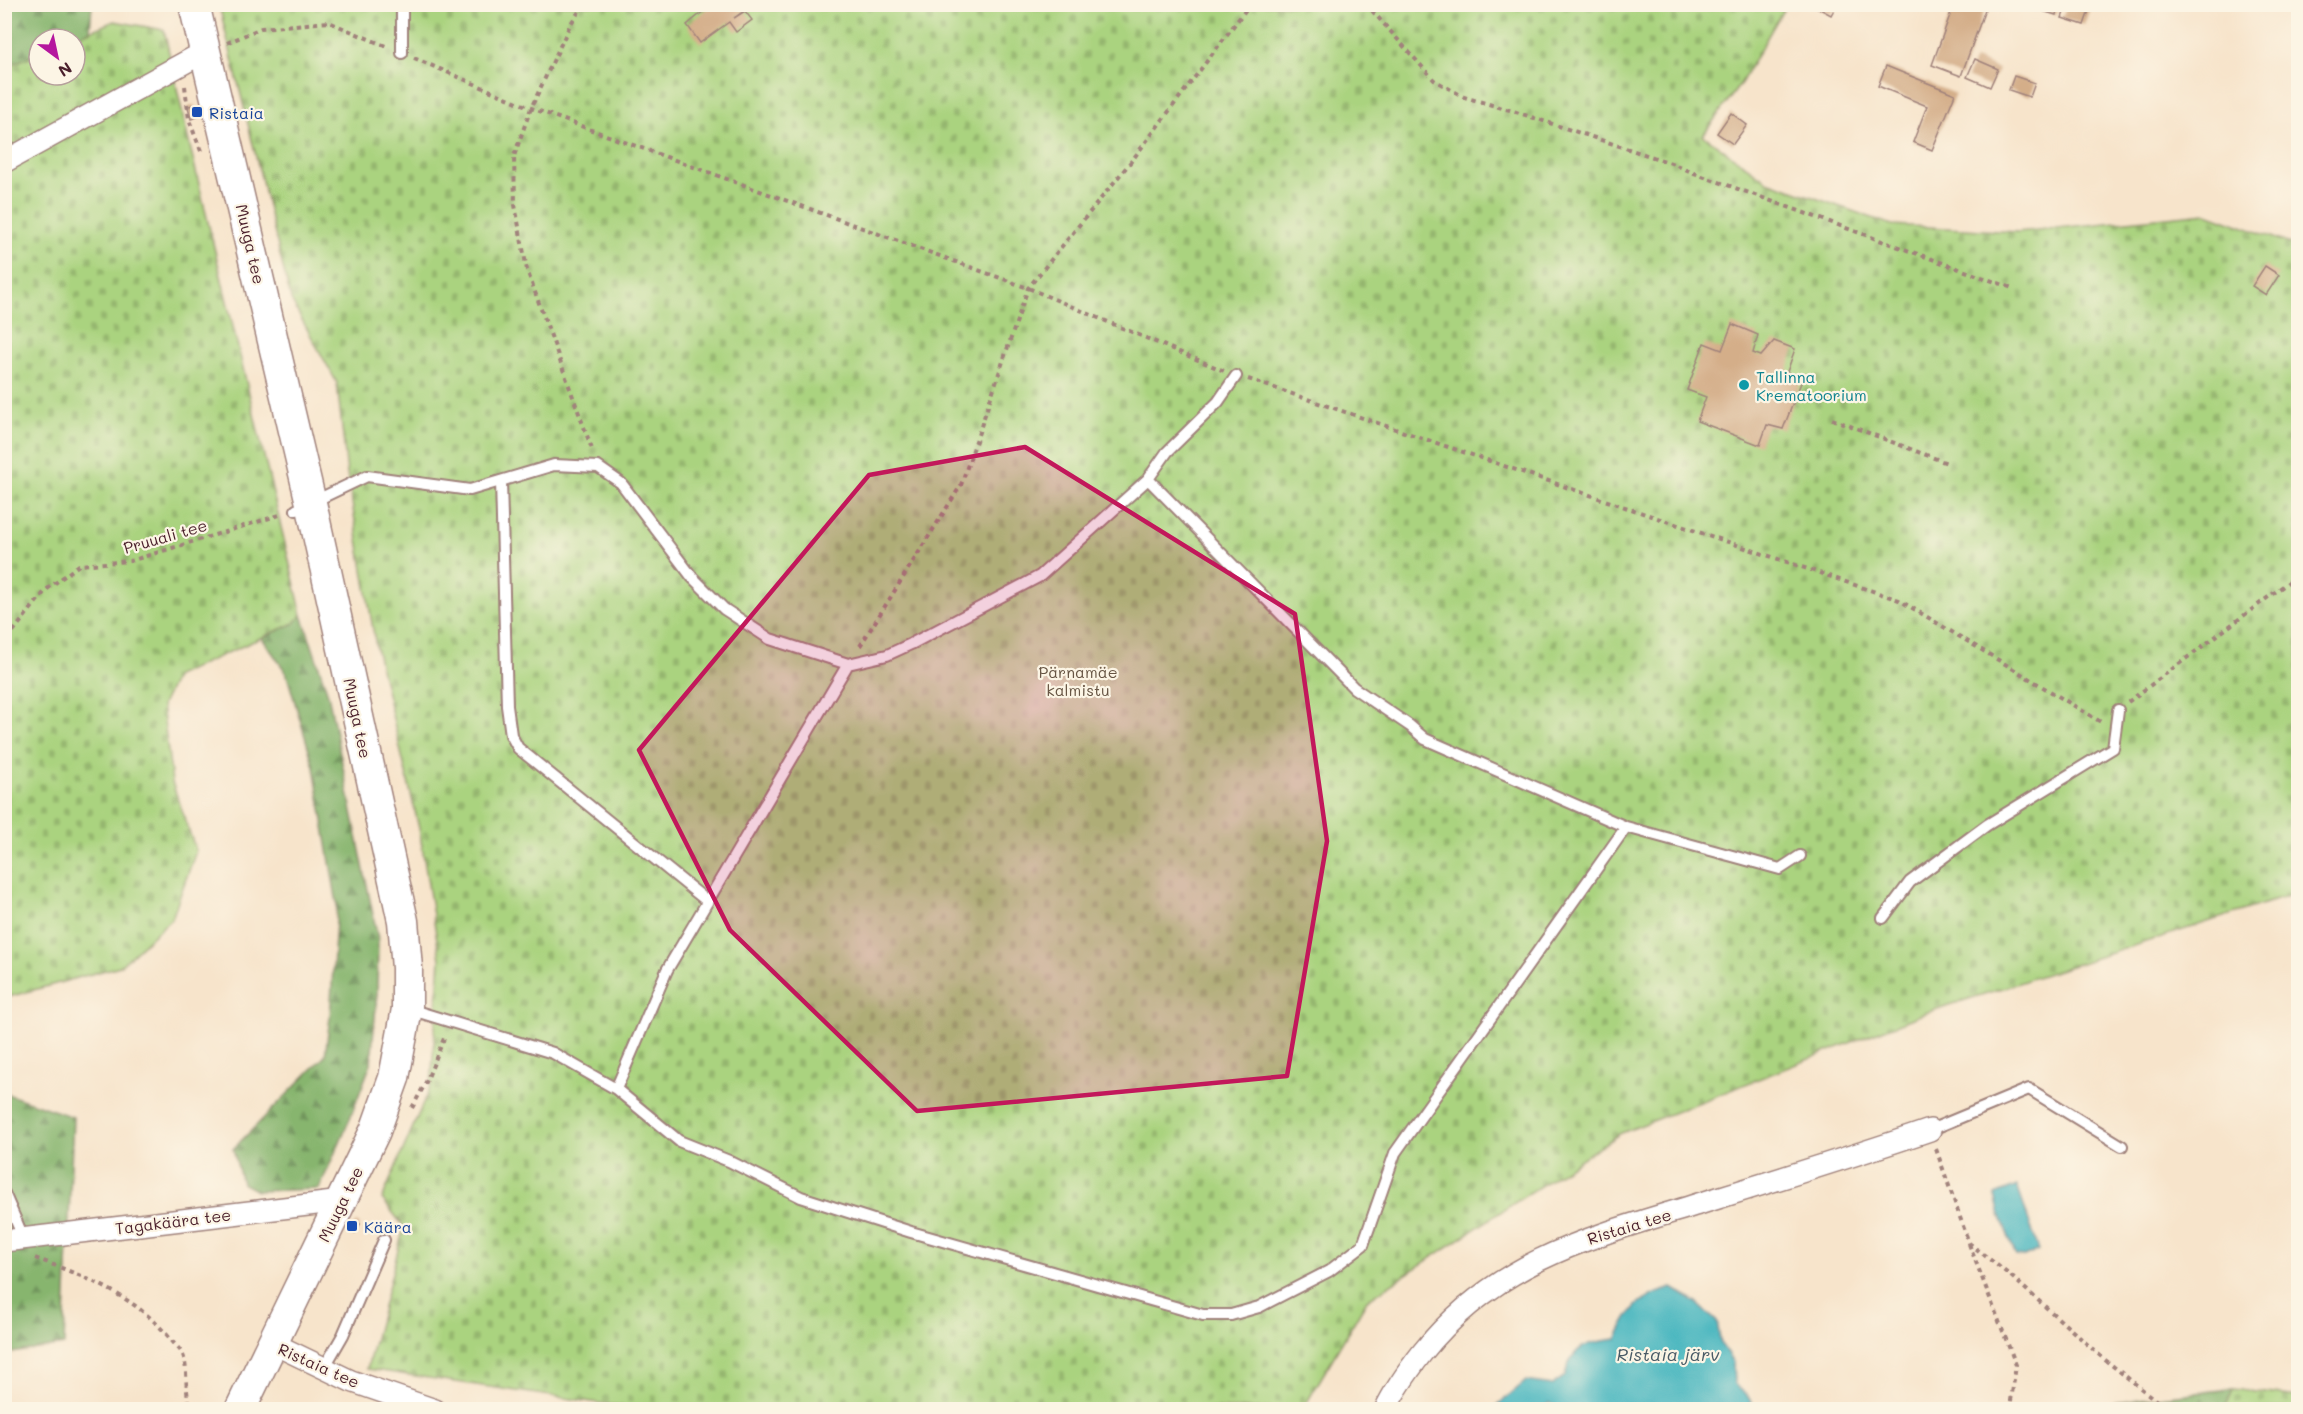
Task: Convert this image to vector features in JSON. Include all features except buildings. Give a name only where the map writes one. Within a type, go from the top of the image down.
[{"type":"main road","name":"Muuga tee","points":[[194,4],[193,58],[403,921],[407,968],[407,1009],[394,1078],[375,1131],[240,1410]]},
{"type":"street","points":[[4,162],[193,58]]},
{"type":"street","name":"Ristaia tee","points":[[1385,1410],[1410,1368],[1450,1321],[1483,1293],[1528,1265],[1581,1241],[1830,1164],[1930,1130]]},
{"type":"street","name":"Tagakäära tee","points":[[18,1244],[342,1201]]},
{"type":"street","name":"Ristaia tee","points":[[272,1343],[351,1381],[435,1410]]},
{"type":"lane","points":[[402,4],[402,53]]},
{"type":"lane","points":[[304,507],[367,476],[470,490],[554,465],[598,467],[621,483],[692,577],[724,609],[770,639],[848,664],[887,655],[912,644],[1040,576],[1148,479],[1167,452],[1218,402],[1236,375]]},
{"type":"lane","points":[[1148,479],[1354,688],[1410,726],[1425,739],[1626,827],[1780,869],[1800,856]]},
{"type":"lane","points":[[501,481],[507,706],[511,735],[518,748],[707,901]]},
{"type":"lane","points":[[616,1089],[667,970],[848,664]]},
{"type":"lane","points":[[1883,918],[1910,882],[1977,832],[2113,748],[2118,710]]},
{"type":"lane","points":[[407,1009],[553,1053],[616,1089],[679,1141],[729,1161],[801,1197],[911,1232],[1203,1315],[1231,1315],[1259,1307],[1329,1271],[1364,1245],[1395,1153],[1626,827]]},
{"type":"lane","points":[[1930,1130],[2029,1089],[2122,1146]]},
{"type":"lane","points":[[4,1193],[18,1244]]},
{"type":"lane","points":[[324,1368],[343,1335],[384,1239]]},
{"type":"path","points":[[584,4],[570,25],[531,108],[514,156],[515,205],[527,270],[598,467]]},
{"type":"path","points":[[848,664],[961,485],[1028,288],[1133,159],[1250,4]]},
{"type":"path","points":[[1366,4],[1434,80],[1464,97],[1674,164],[2012,288]]},
{"type":"path","points":[[205,161],[189,120],[193,58],[261,28],[329,22],[531,108],[1028,288],[1236,375],[1899,600],[2101,723],[2298,575]]},
{"type":"path","points":[[1832,419],[1947,463]]},
{"type":"path","name":"Pruuali tee","points":[[4,647],[11,634],[45,590],[79,565],[130,561],[304,507]]},
{"type":"path","points":[[411,1110],[426,1082],[451,1022]]},
{"type":"path","points":[[1930,1130],[1969,1243],[2016,1365],[2008,1410]]},
{"type":"path","points":[[1969,1243],[2012,1277],[2104,1359],[2168,1410]]},
{"type":"path","points":[[18,1244],[96,1281],[126,1299],[160,1326],[183,1356],[187,1400],[192,1410]]},
{"type":"highlighted area","points":[[1025,447],[1295,614],[1327,841],[1287,1076],[917,1111],[730,930],[639,750],[869,475]]},
{"type":"green space","points":[[5,4],[92,5],[90,31],[87,32],[87,27],[27,27],[27,58],[5,67]]},
{"type":"green space","name":"Pärnamäe kalmistu","points":[[219,5],[1777,5],[1784,8],[1741,83],[1703,135],[1767,181],[1892,225],[2017,232],[2207,213],[2298,247],[2298,893],[1928,1012],[1619,1134],[1367,1300],[1303,1409],[640,1409],[367,1369],[404,1227],[382,1199],[431,1085],[440,959],[419,828],[376,647],[347,473],[337,383],[291,300]]},
{"type":"green space","points":[[114,21],[164,30],[302,615],[294,623],[176,676],[162,705],[172,782],[196,851],[172,918],[120,966],[5,998],[5,67],[27,58],[27,87],[87,87],[87,32]]},
{"type":"green space","points":[[302,615],[328,694],[378,939],[377,994],[371,1063],[319,1189],[257,1191],[242,1183],[233,1149],[325,1056],[330,1017],[337,904],[314,767],[286,672],[262,638],[294,623]]},
{"type":"green space","points":[[4,1093],[73,1117],[64,1345],[5,1354]]},
{"type":"green space","points":[[2233,1389],[2225,1409],[2115,1409],[2113,1402]]},
{"type":"green space","points":[[2233,1389],[2298,1397],[2298,1409],[2225,1409]]},
{"type":"water","points":[[2017,1186],[2039,1250],[2024,1257],[2016,1256],[1995,1195]]},
{"type":"water","name":"Ristaia järv","points":[[1672,1288],[1697,1303],[1717,1322],[1721,1344],[1733,1362],[1734,1384],[1747,1395],[1755,1409],[1563,1410],[1550,1403],[1540,1409],[1493,1409],[1526,1381],[1552,1385],[1565,1376],[1572,1358],[1582,1347],[1616,1339],[1626,1319],[1636,1306],[1650,1296]]},
{"type":"place","name":"Ristaia","points":[[197,112]]},
{"type":"place","name":"Tallinna Krematoorium","points":[[1744,385]]},
{"type":"place","name":"Käära","points":[[352,1226]]}]
